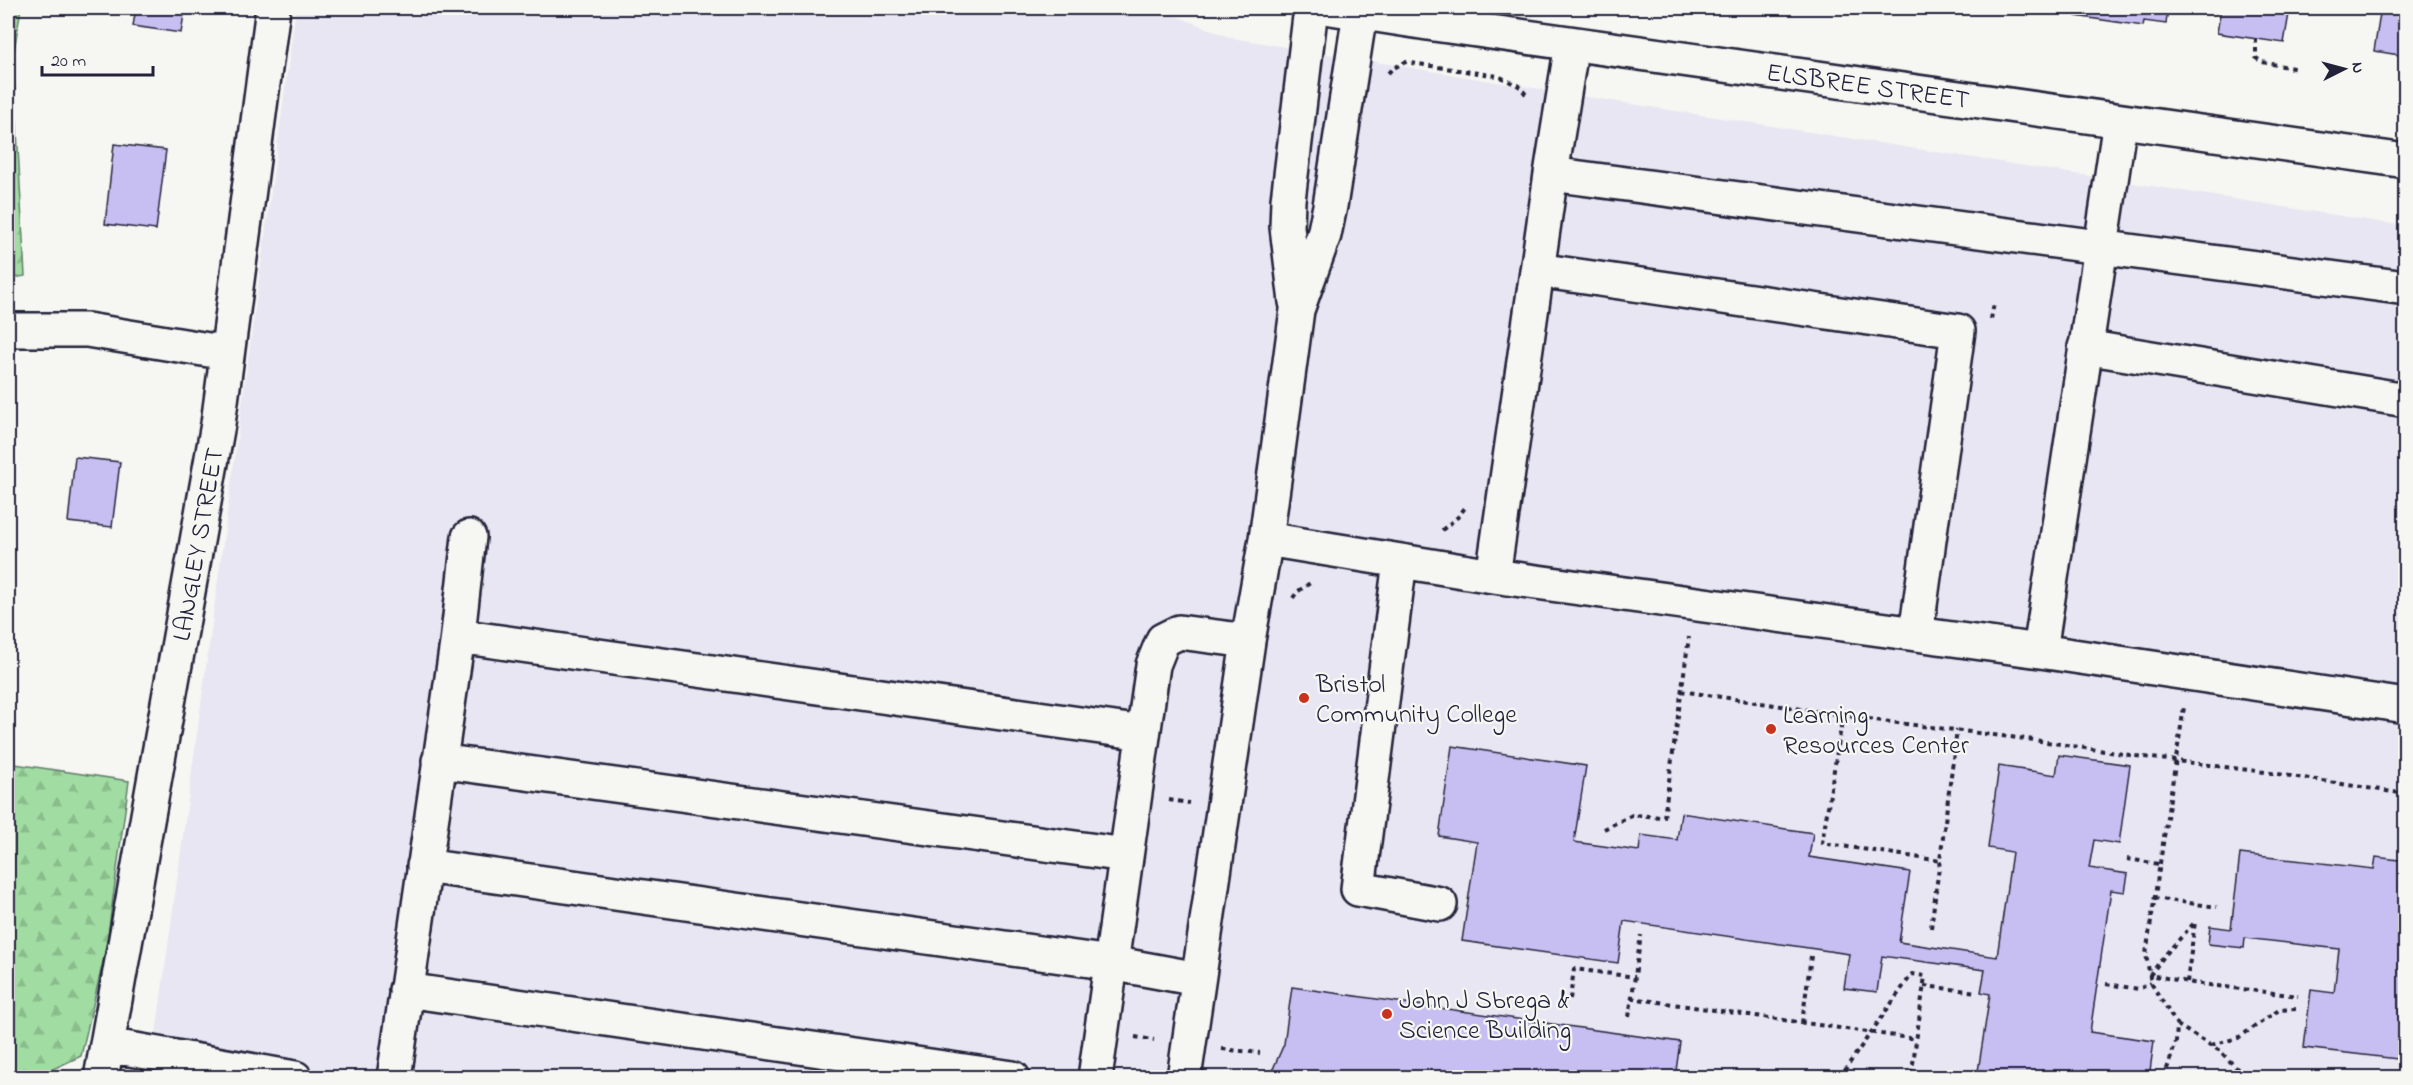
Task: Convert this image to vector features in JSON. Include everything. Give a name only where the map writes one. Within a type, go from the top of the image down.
[{"type":"street","name":"LANGLEY STREET","points":[[101,1077],[218,424],[273,8]]},
{"type":"street","points":[[1297,310],[1287,227],[1288,200],[1311,8]]},
{"type":"street","points":[[1184,1077],[1248,641],[1266,539],[1297,310],[1324,235],[1330,206],[1345,10]]},
{"type":"street","name":"ELSBREE STREET","points":[[1345,10],[2406,161]]},
{"type":"street","points":[[1493,576],[1572,44]]},
{"type":"street","points":[[2040,651],[2120,121]]},
{"type":"street","points":[[1551,174],[2406,288]]},
{"type":"street","points":[[1537,270],[1958,331],[1916,634]]},
{"type":"street","points":[[8,330],[87,330],[227,353]]},
{"type":"street","points":[[2085,346],[2406,400]]},
{"type":"street","points":[[394,1077],[457,643],[468,537]]},
{"type":"street","points":[[1266,539],[1493,576],[2040,651],[2406,706]]},
{"type":"street","points":[[1400,561],[1358,889],[1440,904]]},
{"type":"street","points":[[1095,1077],[1153,665],[1163,640],[1179,632],[1248,641]]},
{"type":"street","points":[[457,643],[472,638],[1143,734]]},
{"type":"street","points":[[440,761],[1126,855]]},
{"type":"street","points":[[424,866],[1111,963],[1198,979]]},
{"type":"street","points":[[406,990],[1013,1077]]},
{"type":"street","points":[[107,1045],[295,1077]]},
{"type":"path","points":[[2256,39],[2256,58],[2262,62],[2298,69]]},
{"type":"path","points":[[1386,77],[1392,69],[1405,62],[1498,76],[1519,86],[1532,102]]},
{"type":"path","points":[[1990,326],[1994,303]]},
{"type":"path","points":[[1432,531],[1441,530],[1459,516],[1470,500]]},
{"type":"path","points":[[1604,829],[1632,815],[1664,817],[1690,630]]},
{"type":"path","points":[[2189,673],[2146,954],[2151,983],[2177,1025],[2220,1051],[2246,1077]]},
{"type":"path","points":[[1681,691],[2265,772],[2406,794]]},
{"type":"path","points":[[1843,715],[1822,843],[1941,861]]},
{"type":"path","points":[[1931,928],[1958,730]]},
{"type":"path","points":[[1162,800],[1191,803]]},
{"type":"path","points":[[2127,859],[2159,864]]},
{"type":"path","points":[[2154,898],[2217,907]]},
{"type":"path","points":[[2150,975],[2195,922],[2187,982]]},
{"type":"path","points":[[1629,1017],[1641,936]]},
{"type":"path","points":[[1802,1023],[1811,956]]},
{"type":"path","points":[[1570,999],[1574,969],[1635,977]]},
{"type":"path","points":[[1839,1077],[1912,974],[1925,976],[1911,1077]]},
{"type":"path","points":[[2150,975],[2298,996]]},
{"type":"path","points":[[2106,984],[2139,989],[2151,983]]},
{"type":"path","points":[[1924,986],[1977,992]]},
{"type":"path","points":[[1631,998],[1916,1039]]},
{"type":"path","points":[[2211,1045],[2238,1038],[2279,1010],[2297,1009]]},
{"type":"path","points":[[2164,1077],[2176,1042],[2177,1025]]},
{"type":"path","points":[[1129,1037],[1160,1040]]},
{"type":"path","points":[[1219,1048],[1260,1053]]},
{"type":"shaded area","name":"Bristol Community College","points":[[296,8],[1156,8],[1232,38],[1612,101],[2405,226],[2405,1077],[150,1078]]},
{"type":"green space","points":[[8,8],[21,8],[13,57],[25,276],[8,279]]},
{"type":"green space","points":[[8,763],[129,781],[106,949],[81,1056],[36,1077],[8,1077]]},
{"type":"building","points":[[136,8],[185,8],[181,33],[133,26]]},
{"type":"building","points":[[2077,8],[2168,8],[2166,24],[2144,21],[2143,26],[2076,16]]},
{"type":"building","points":[[2221,8],[2290,8],[2284,43],[2217,33]]},
{"type":"building","points":[[2381,8],[2406,8],[2406,56],[2374,51]]},
{"type":"building","points":[[114,144],[166,150],[156,230],[105,224]]},
{"type":"building","points":[[75,457],[120,462],[112,527],[68,522]]},
{"type":"building","points":[[1452,746],[1586,766],[1574,842],[1639,851],[1641,835],[1677,840],[1681,813],[1813,833],[1809,857],[1910,872],[1899,942],[1997,957],[2012,852],[1988,848],[1999,766],[2056,775],[2059,755],[2130,765],[2119,844],[2094,840],[2089,868],[2128,874],[2125,892],[2111,890],[2090,1032],[2154,1041],[2149,1078],[1977,1078],[1990,994],[1981,992],[1985,970],[1882,956],[1877,992],[1844,988],[1849,954],[1624,921],[1618,963],[1462,941],[1477,842],[1439,836]]},
{"type":"building","points":[[2240,854],[2374,869],[2376,857],[2406,861],[2406,1060],[2304,1048],[2311,990],[2334,993],[2339,949],[2245,938],[2244,948],[2208,944],[2210,926],[2231,929]]},
{"type":"building","name":"John J Sbrega & Science Building","points":[[1292,987],[1680,1042],[1675,1078],[1269,1078],[1284,1044]]},
{"type":"place","name":"Bristol Community College","points":[[1304,698]]},
{"type":"place","name":"Learning Resources Center","points":[[1771,729]]},
{"type":"place","name":"John J Sbrega & Science Building","points":[[1387,1014]]}]
